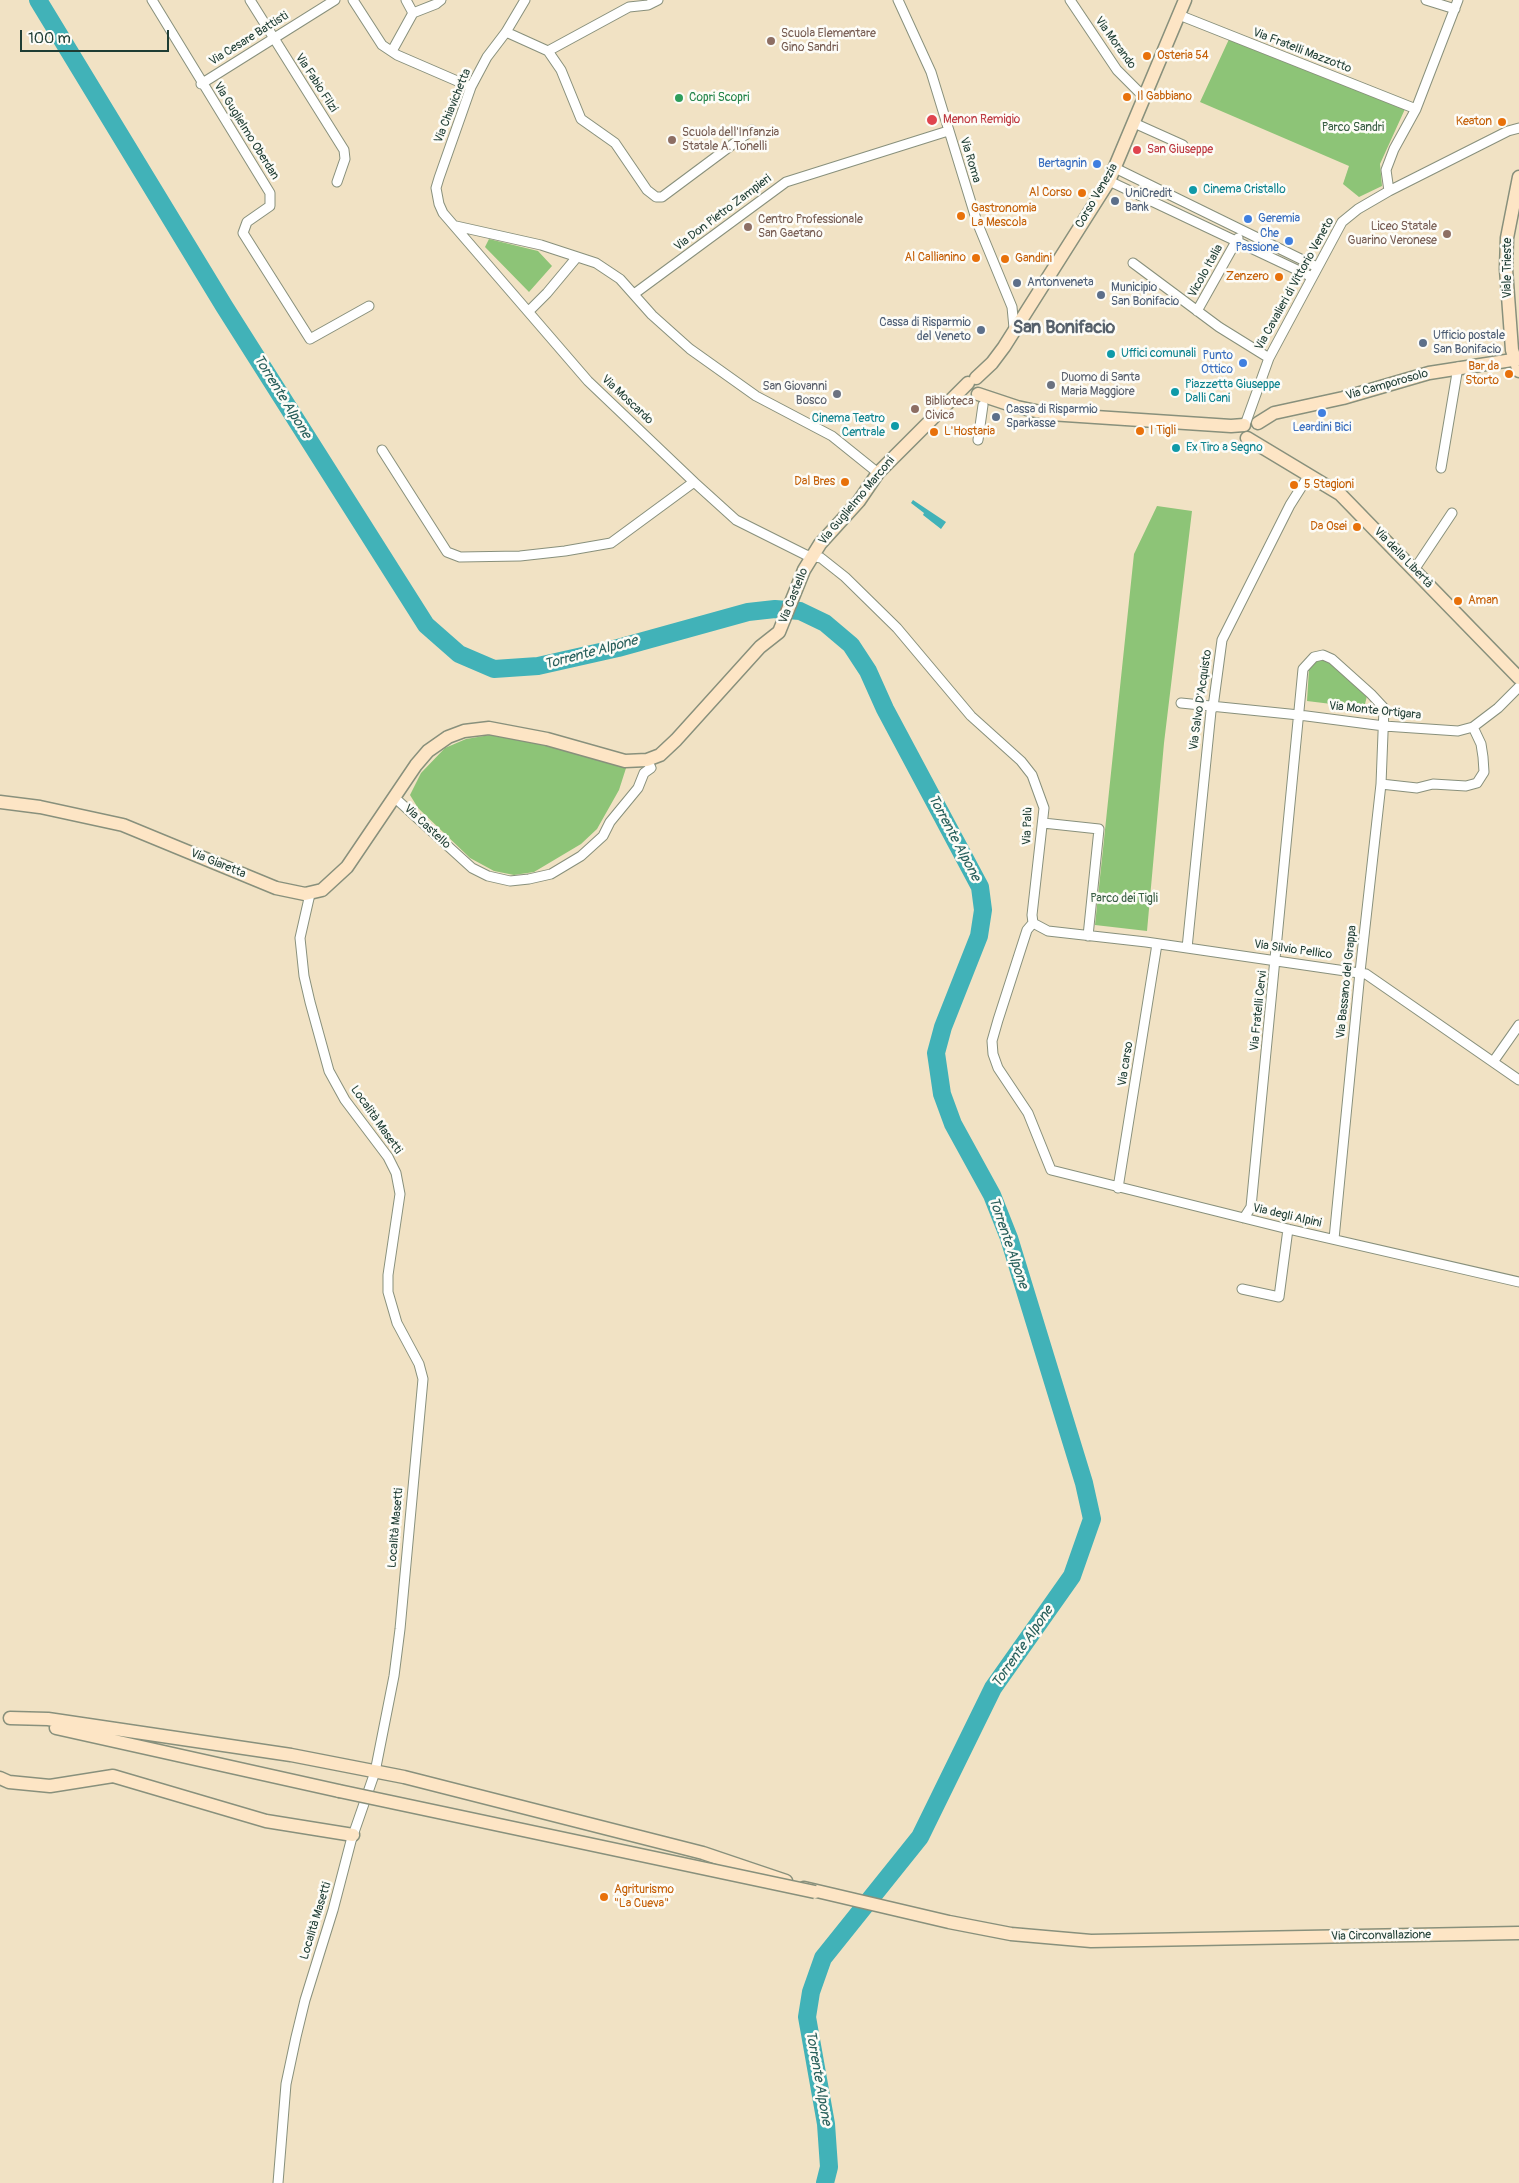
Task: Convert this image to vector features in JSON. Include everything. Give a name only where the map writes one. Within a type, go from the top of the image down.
[{"type":"street","name":"Via Guglielmo Oberdan","points":[[152,0],[201,84],[270,193],[270,206],[247,222],[244,233],[310,339],[369,306]]},
{"type":"street","name":"Via Fabio Filzi","points":[[250,0],[344,150],[345,158],[338,182]]},
{"type":"street","name":"Via Cesare Battisti","points":[[201,84],[335,0]]},
{"type":"street","points":[[352,0],[382,45],[471,87]]},
{"type":"street","points":[[406,0],[413,13]]},
{"type":"street","points":[[392,51],[413,13],[436,4],[440,0]]},
{"type":"street","name":"Via Chiavichetta","points":[[455,226],[439,204],[436,188],[471,87],[487,57],[506,32],[525,0]]},
{"type":"street","points":[[548,51],[630,7],[648,5],[658,0]]},
{"type":"street","name":"Via Roma","points":[[898,0],[931,72],[976,222],[1012,307],[1014,328]]},
{"type":"street","name":"Via Morando","points":[[1070,0],[1116,70],[1144,97]]},
{"type":"street","name":"Corso Venezia","points":[[978,389],[992,362],[1109,181],[1185,0]]},
{"type":"street","points":[[1389,191],[1386,170],[1394,149],[1416,109],[1456,4],[1426,0]]},
{"type":"street","name":"Via Fratelli Mazzotto","points":[[1179,15],[1416,109]]},
{"type":"street","points":[[506,32],[548,51],[561,70],[581,119],[615,143],[648,190],[656,197],[662,197],[752,130]]},
{"type":"street","points":[[1134,122],[1183,145]]},
{"type":"street","name":"Via Cavalieri di Vittorio Veneto","points":[[1251,428],[1251,405],[1269,358],[1342,222],[1358,209],[1389,191],[1508,131],[1519,128]]},
{"type":"street","name":"Via Don Pietro Zampieri","points":[[634,294],[786,182],[948,131]]},
{"type":"street","points":[[1115,168],[1187,205],[1317,267]]},
{"type":"street","name":"Viale Trieste","points":[[1518,363],[1508,317],[1506,269],[1507,238],[1519,177]]},
{"type":"street","points":[[1109,181],[1312,277]]},
{"type":"street","points":[[1182,216],[1187,205]]},
{"type":"street","points":[[455,226],[541,245],[596,264],[620,279],[652,315],[690,349],[756,396],[832,436],[878,473]]},
{"type":"street","name":"Via Moscardo","points":[[455,226],[588,381],[694,482],[736,520],[812,556]]},
{"type":"street","name":"Vicolo Italia","points":[[1197,312],[1241,231]]},
{"type":"street","points":[[529,311],[548,293],[577,257]]},
{"type":"street","points":[[1133,263],[1197,312],[1269,358]]},
{"type":"street","name":"Via Camporosolo","points":[[978,389],[1006,403],[1050,414],[1078,417],[1124,417],[1251,428],[1274,412],[1343,398],[1429,373],[1458,367],[1518,363]]},
{"type":"street","points":[[1441,468],[1458,367]]},
{"type":"street","points":[[978,389],[978,440]]},
{"type":"street","name":"Via Guglielmo Marconi","points":[[812,556],[859,501],[878,473],[946,406],[978,389]]},
{"type":"street","name":"Via della Libertà","points":[[1251,428],[1274,455],[1340,494],[1414,570],[1519,685]]},
{"type":"street","points":[[382,450],[447,552],[460,558],[520,556],[611,543],[694,482]]},
{"type":"street","name":"Via Salvo D'Acquisto","points":[[1187,948],[1210,711],[1213,707],[1222,640],[1290,505],[1308,475]]},
{"type":"street","points":[[1414,570],[1452,513]]},
{"type":"street","name":"Via Castello","points":[[647,760],[651,768],[644,773],[638,788],[610,822],[603,836],[581,856],[558,870],[551,874],[529,879],[510,881],[488,876],[472,868],[394,797],[416,765],[436,744],[464,731],[479,728],[507,731],[547,739],[625,761],[647,760],[660,755],[676,740],[760,647],[779,632],[812,556]]},
{"type":"street","name":"Via Palù","points":[[812,556],[822,558],[865,595],[897,628],[971,716],[1020,761],[1032,775],[1037,787],[1044,808],[1032,915],[1034,923],[1027,930],[992,1041],[993,1054],[998,1068],[1028,1113],[1051,1170]]},
{"type":"street","name":"Via Bassano del Grappa","points":[[1314,657],[1323,655],[1332,659],[1381,703],[1384,708],[1381,784],[1360,972],[1334,1239]]},
{"type":"street","name":"Via Fratelli Cervi","points":[[1244,1218],[1251,1207],[1303,669],[1314,657]]},
{"type":"street","name":"Via Monte Ortigara","points":[[1181,703],[1384,726],[1458,731],[1472,727],[1498,708],[1519,685]]},
{"type":"street","points":[[1381,784],[1417,788],[1433,784],[1466,786],[1477,783],[1484,772],[1483,757],[1481,744],[1472,727]]},
{"type":"street","points":[[310,894],[329,885],[347,867],[394,797]]},
{"type":"street","name":"Via Giaretta","points":[[0,802],[40,808],[122,825],[276,888],[310,894]]},
{"type":"street","points":[[1043,823],[1099,829],[1088,936]]},
{"type":"street","name":"Località Masetti","points":[[278,2183],[286,2084],[296,2037],[305,2000],[334,1910],[353,1835],[375,1772],[400,1629],[423,1379],[418,1364],[396,1323],[388,1292],[388,1275],[400,1194],[396,1173],[388,1157],[345,1100],[329,1071],[310,1002],[304,976],[300,938],[310,894]]},
{"type":"street","name":"Via Silvio Pellico","points":[[1034,923],[1048,931],[1360,972],[1366,974],[1519,1080]]},
{"type":"street","name":"Via carso","points":[[1118,1188],[1157,944]]},
{"type":"street","points":[[1493,1062],[1519,1025]]},
{"type":"street","name":"Via degli Alpini","points":[[1051,1170],[1288,1229],[1519,1282]]},
{"type":"street","points":[[1242,1289],[1279,1297],[1288,1229]]},
{"type":"street","points":[[5,1717],[48,1719],[282,1753],[404,1776],[703,1853],[815,1892]]},
{"type":"street","points":[[5,1717],[815,1892]]},
{"type":"street","points":[[0,1778],[9,1782],[50,1786],[113,1776],[266,1821],[353,1835]]},
{"type":"street","name":"Via Circonvallazione","points":[[815,1892],[1011,1934],[1091,1941],[1519,1933]]},
{"type":"green space","name":"Parco Sandri","points":[[1230,37],[1405,109],[1380,164],[1382,186],[1359,197],[1343,184],[1349,166],[1200,102]]},
{"type":"green space","points":[[489,239],[538,251],[552,266],[529,292],[485,247]]},
{"type":"green space","name":"Parco dei Tigli","points":[[1157,506],[1192,511],[1164,743],[1147,931],[1095,925],[1134,554]]},
{"type":"green space","points":[[1317,660],[1324,660],[1333,665],[1367,696],[1364,708],[1307,701],[1309,669]]},
{"type":"green space","points":[[490,735],[520,738],[627,765],[619,790],[597,829],[581,844],[534,872],[514,875],[494,871],[470,858],[418,808],[410,795],[421,773],[445,748],[466,739]]},
{"type":"water","points":[[913,500],[946,522],[941,529],[911,503]]},
{"type":"waterway","name":"Torrente Alpone","points":[[38,0],[224,306],[426,625],[459,654],[494,669],[538,666],[618,648],[748,612],[775,609],[800,611],[825,623],[851,645],[868,671],[885,709],[980,887],[983,910],[979,936],[943,1027],[936,1053],[942,1094],[953,1124],[992,1195],[1009,1238],[1084,1483],[1092,1519],[1072,1576],[993,1688],[920,1837],[823,1958],[811,1992],[807,2017],[826,2124],[829,2167],[825,2183]]},
{"type":"place","name":"Scuola Elementare Gino Sandri","points":[[771,41]]},
{"type":"place","name":"Osteria 54","points":[[1147,56]]},
{"type":"place","name":"Il Gabbiano","points":[[1127,97]]},
{"type":"place","name":"Copri Scopri","points":[[679,98]]},
{"type":"place","name":"Menon Remigio","points":[[932,120]]},
{"type":"place","name":"Keaton","points":[[1502,122]]},
{"type":"place","name":"Scuola dell'Infanzia Statale A. Tonelli","points":[[672,140]]},
{"type":"place","name":"San Giuseppe","points":[[1137,150]]},
{"type":"place","name":"Bertagnin","points":[[1097,164]]},
{"type":"place","name":"Cinema Cristallo","points":[[1193,190]]},
{"type":"place","name":"Al Corso","points":[[1082,193]]},
{"type":"place","name":"UniCredit Bank","points":[[1115,201]]},
{"type":"place","name":"Gastronomia La Mescola","points":[[961,216]]},
{"type":"place","name":"Geremia","points":[[1248,219]]},
{"type":"place","name":"Centro Professionale San Gaetano","points":[[748,227]]},
{"type":"place","name":"Liceo Statale Guarino Veronese","points":[[1447,234]]},
{"type":"place","name":"Che Passione","points":[[1289,241]]},
{"type":"place","name":"Al Callianino","points":[[976,258]]},
{"type":"place","name":"Gandini","points":[[1005,259]]},
{"type":"place","name":"Zenzero","points":[[1279,277]]},
{"type":"place","name":"Antonveneta","points":[[1017,283]]},
{"type":"place","name":"Municipio San Bonifacio","points":[[1101,295]]},
{"type":"place","name":"Cassa di Risparmio del Veneto","points":[[981,330]]},
{"type":"place","name":"Ufficio postale San Bonifacio","points":[[1423,343]]},
{"type":"place","name":"Uffici comunali","points":[[1111,354]]},
{"type":"place","name":"Punto Ottico","points":[[1243,363]]},
{"type":"place","name":"Bar da Storto","points":[[1509,374]]},
{"type":"place","name":"Duomo di Santa Maria Maggiore","points":[[1051,385]]},
{"type":"place","name":"Piazzetta Giuseppe Dalli Cani","points":[[1175,392]]},
{"type":"place","name":"San Giovanni Bosco","points":[[837,394]]},
{"type":"place","name":"Biblioteca Civica","points":[[915,409]]},
{"type":"place","name":"Leardini Bici","points":[[1322,413]]},
{"type":"place","name":"Cassa di Risparmio Sparkasse","points":[[996,417]]},
{"type":"place","name":"Cinema Teatro Centrale","points":[[895,426]]},
{"type":"place","name":"I Tigli","points":[[1140,431]]},
{"type":"place","name":"L'Hostaria","points":[[934,432]]},
{"type":"place","name":"Ex Tiro a Segno","points":[[1176,448]]},
{"type":"place","name":"Dal Bres","points":[[845,482]]},
{"type":"place","name":"5 Stagioni","points":[[1294,485]]},
{"type":"place","name":"Da Osei","points":[[1357,527]]},
{"type":"place","name":"Aman","points":[[1458,601]]},
{"type":"place","name":"Agriturismo \"La Cueva\"","points":[[604,1897]]},
{"type":"district","name":"San Bonifacio","points":[[1064,328]]}]
